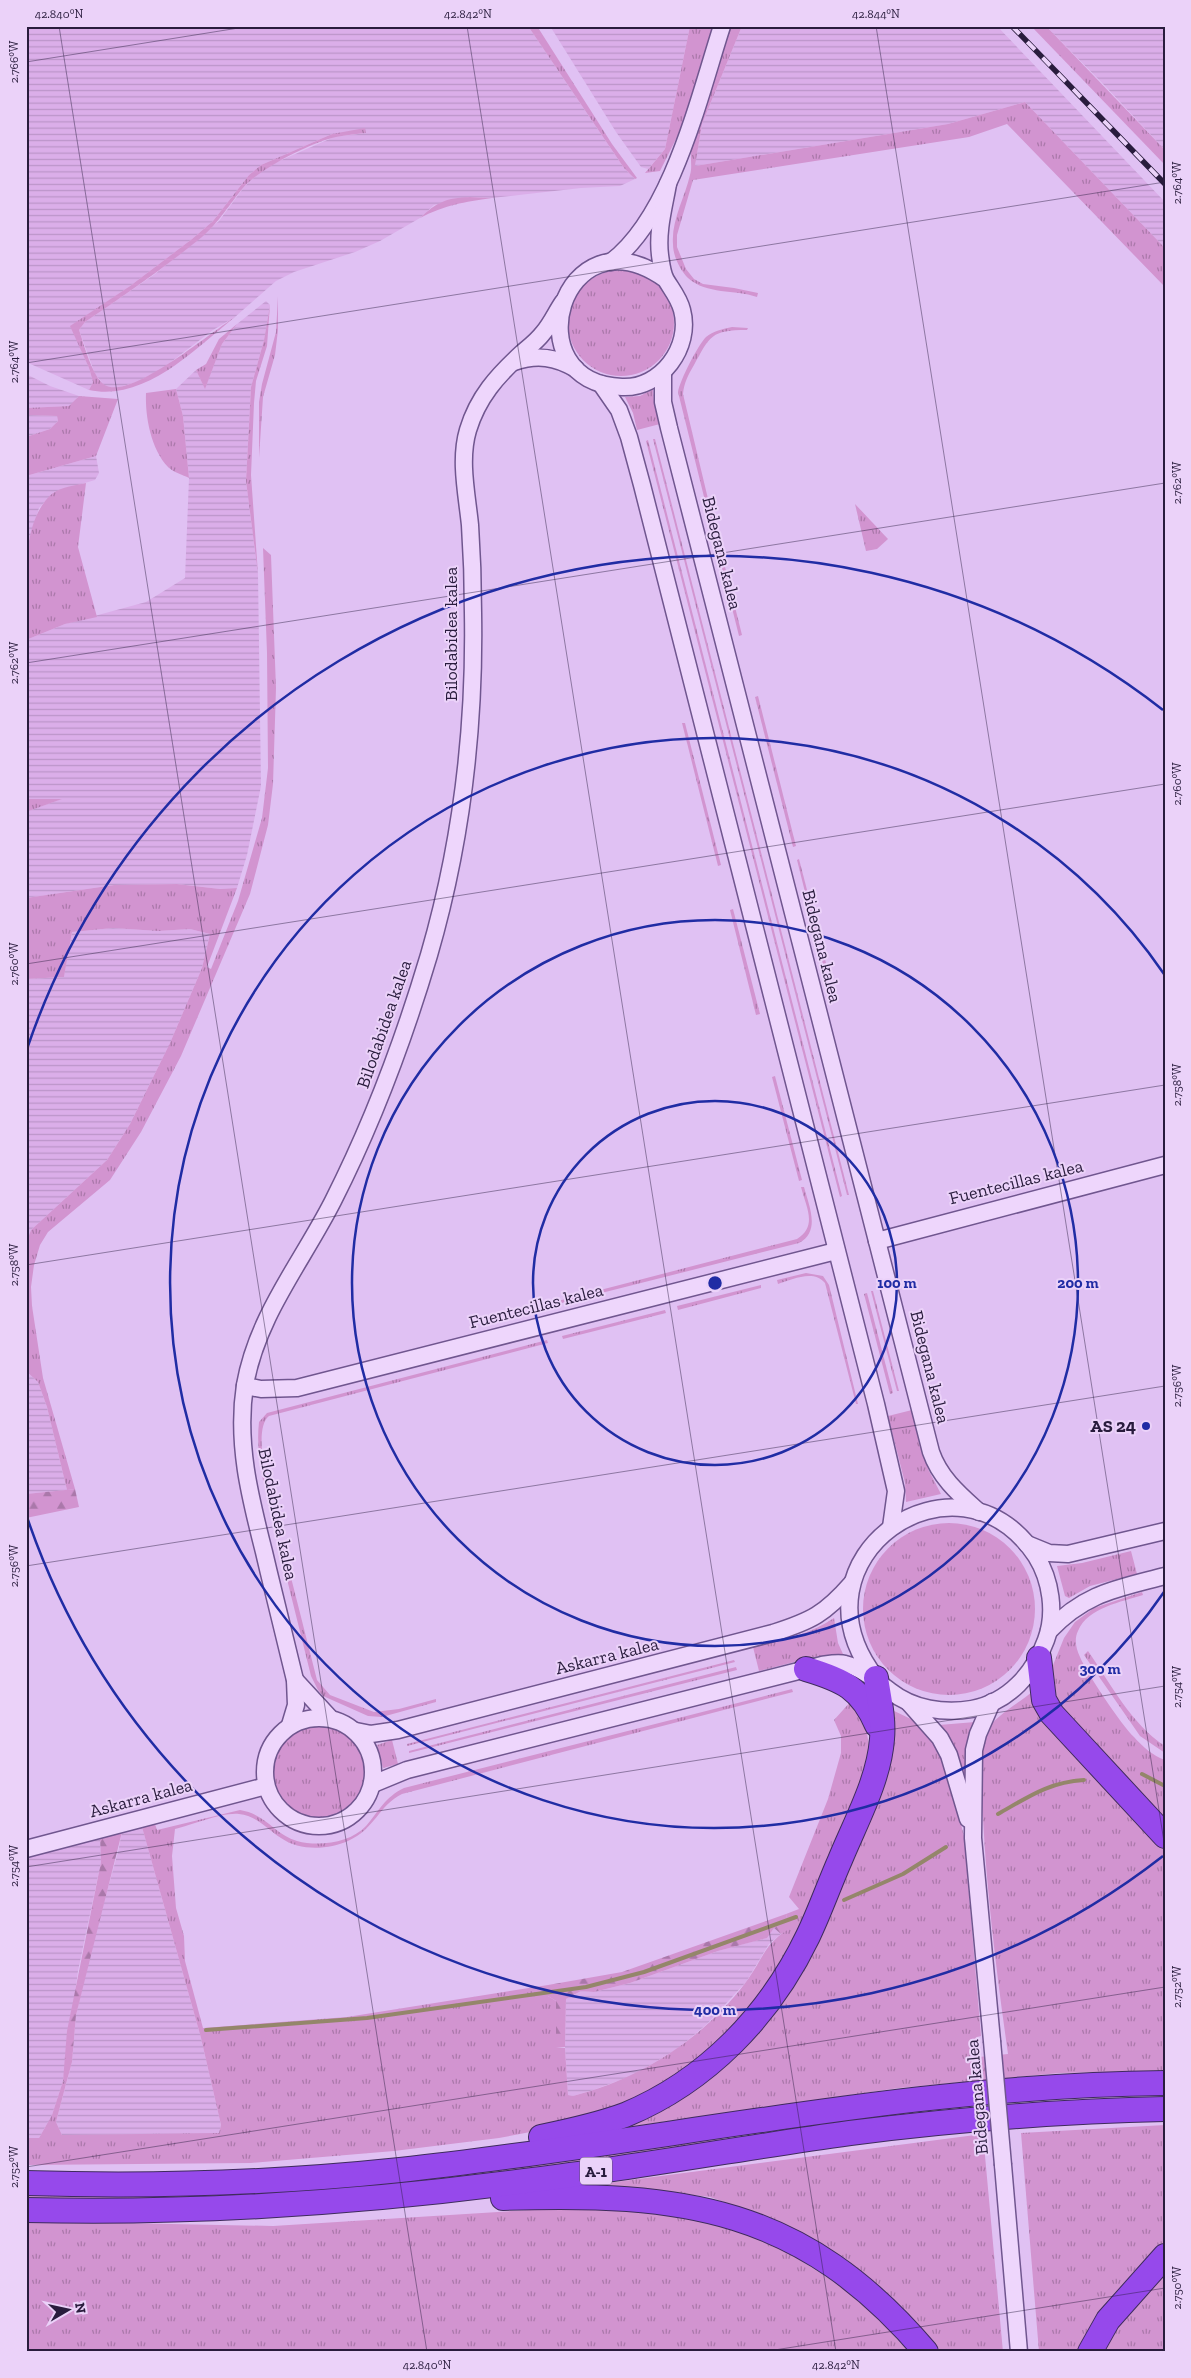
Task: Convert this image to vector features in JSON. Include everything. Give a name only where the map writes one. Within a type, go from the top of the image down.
[{"type":"highway","points":[[1039,1658],[1044,1700],[1052,1714],[1165,1836]]},
{"type":"highway","points":[[806,1669],[847,1683],[860,1694],[869,1706],[882,1738]]},
{"type":"highway","points":[[401,2170],[466,2152],[584,2128],[624,2115],[678,2087],[737,2039],[774,1995],[808,1936],[868,1794],[879,1762],[882,1738],[880,1702],[876,1678]]},
{"type":"highway","name":"A-1","points":[[26,2183],[185,2184],[341,2176],[530,2153],[826,2110],[958,2094],[1100,2083],[1165,2083]]},
{"type":"highway","name":"A-1","points":[[26,2210],[105,2212],[316,2204],[520,2182],[850,2133],[975,2119],[1107,2110],[1165,2109]]},
{"type":"highway","points":[[316,2204],[576,2196],[630,2198],[680,2204],[730,2215],[768,2229],[810,2250],[843,2273],[874,2297],[900,2322],[926,2352]]},
{"type":"highway","points":[[1090,2352],[1108,2320],[1165,2256]]},
{"type":"street","points":[[665,279],[659,236],[668,184],[722,26]]},
{"type":"street","points":[[579,371],[569,360],[559,332],[559,317],[563,302],[574,284],[590,270],[611,262],[625,252],[638,236],[668,184]]},
{"type":"street","points":[[512,362],[527,357],[546,357],[562,360],[601,384],[623,388],[644,384],[663,372],[674,360],[681,344],[684,328],[683,311],[679,300],[665,279],[649,268],[631,262],[611,262]]},
{"type":"street","name":"Bilodabidea kalea","points":[[290,1725],[296,1705],[296,1680],[248,1487],[243,1459],[242,1433],[245,1386],[252,1356],[269,1312],[322,1222],[370,1122],[409,1021],[440,913],[464,782],[473,673],[473,575],[464,453],[467,432],[484,392],[512,362],[543,334],[563,302]]},
{"type":"street","name":"Bidegana kalea","points":[[663,372],[663,402],[669,428],[935,1464],[946,1482],[979,1512]]},
{"type":"street","points":[[601,384],[619,410],[629,437],[642,484],[894,1478],[896,1502],[891,1527]]},
{"type":"street","name":"Fuentecillas kalea","points":[[877,1241],[1165,1165]]},
{"type":"street","name":"Fuentecillas kalea","points":[[245,1386],[261,1389],[297,1388],[836,1251]]},
{"type":"street","points":[[956,1508],[979,1512],[1013,1530],[1027,1544],[1040,1564],[1048,1585],[1052,1608],[1049,1631],[1039,1658],[1027,1676],[1011,1691],[992,1702],[958,1711],[941,1711],[907,1701],[890,1691],[876,1678],[861,1657],[852,1633],[849,1616],[853,1581],[868,1551],[891,1527],[911,1516],[933,1510],[956,1508]]},
{"type":"street","points":[[1027,1544],[1049,1552],[1068,1554],[1165,1532]]},
{"type":"street","points":[[1049,1631],[1079,1604],[1101,1594],[1165,1576]]},
{"type":"street","name":"Askarra kalea","points":[[356,1731],[371,1734],[398,1730],[791,1627],[814,1618],[829,1608],[853,1581]]},
{"type":"street","points":[[372,1784],[407,1770],[822,1664],[844,1663],[876,1678]]},
{"type":"street","name":"Bilodabidea kalea","points":[[296,1680],[330,1718]]},
{"type":"street","name":"Bidegana kalea","points":[[907,1701],[940,1738],[949,1755],[973,1838]]},
{"type":"street","name":"Bidegana kalea","points":[[992,1702],[978,1734],[974,1750],[973,1838],[1018,2352]]},
{"type":"street","points":[[310,1718],[330,1718],[356,1731],[365,1742],[371,1755],[374,1769],[372,1784],[366,1801],[354,1814],[338,1824],[320,1827],[302,1824],[286,1816],[273,1803],[266,1786],[264,1772],[268,1751],[279,1734],[290,1725],[310,1718]]},
{"type":"street","name":"Askarra kalea","points":[[26,1849],[266,1786]]},
{"type":"shaded area","points":[[26,26],[528,26],[624,168],[635,179],[620,186],[581,188],[492,198],[470,197],[434,205],[420,218],[380,241],[355,252],[294,272],[276,281],[235,317],[213,330],[163,368],[139,381],[114,389],[104,385],[95,374],[79,330],[85,322],[155,274],[219,221],[244,187],[260,172],[277,162],[334,137],[366,133],[332,134],[261,165],[249,175],[213,221],[192,239],[130,286],[71,326],[93,382],[89,390],[26,362]]},
{"type":"shaded area","points":[[550,26],[690,26],[665,149],[648,169],[641,167],[616,132]]},
{"type":"shaded area","points":[[742,26],[997,26],[1165,202],[1165,245],[1163,246],[1025,102],[948,124],[695,166],[702,124]]},
{"type":"shaded area","points":[[1046,26],[1165,26],[1165,150],[1107,88]]},
{"type":"shaded area","points":[[266,301],[270,305],[264,340],[251,387],[246,481],[258,574],[261,786],[247,855],[237,888],[220,889],[177,884],[114,885],[26,898],[26,812],[61,799],[26,799],[26,640],[65,624],[146,602],[185,578],[189,478],[183,416],[176,389],[196,370],[205,388],[222,344],[237,324]]},
{"type":"shaded area","points":[[26,374],[50,386],[79,396],[70,406],[26,408]]},
{"type":"shaded area","points":[[26,415],[57,416],[58,421],[50,429],[26,437]]},
{"type":"shaded area","points":[[96,456],[99,473],[95,480],[54,492],[39,508],[26,550],[26,476]]},
{"type":"shaded area","points":[[113,928],[158,931],[190,929],[210,934],[202,968],[170,1043],[130,1124],[107,1160],[31,1230],[26,1243],[26,979],[64,977],[72,932]]},
{"type":"shaded area","points":[[26,1371],[38,1382],[47,1407],[67,1490],[26,1494]]},
{"type":"shaded area","points":[[142,1827],[201,2038],[221,2125],[219,2134],[62,2135],[56,2122],[72,2062],[76,2015],[88,1959],[122,1832]]},
{"type":"shaded area","points":[[100,1838],[101,1862],[78,1971],[63,2081],[52,2115],[39,2138],[26,2138],[26,1857]]},
{"type":"shaded area","points":[[774,1928],[781,1934],[769,1944],[746,1982],[708,2023],[680,2047],[634,2075],[593,2090],[573,2096],[568,2095],[565,2047],[566,1999],[581,1991],[594,1992],[630,1983],[718,1951],[766,1938]]},
{"type":"green space","points":[[528,26],[537,26],[612,144],[637,178],[635,179],[624,168]]},
{"type":"green space","points":[[690,26],[715,26],[681,129],[660,171],[645,173],[665,149]]},
{"type":"green space","points":[[731,26],[742,26],[702,124],[695,166],[948,124],[1025,102],[1163,246],[1165,245],[1165,287],[1007,124],[969,137],[693,180],[677,235],[677,247],[686,269],[694,279],[703,284],[758,293],[757,297],[712,289],[695,283],[685,275],[676,258],[673,249],[674,227],[690,175],[691,149],[700,115]]},
{"type":"green space","points":[[1031,26],[1046,26],[1165,150],[1165,165]]},
{"type":"green space","points":[[365,128],[366,133],[336,137],[314,144],[286,157],[261,173],[243,188],[202,237],[173,260],[85,322],[79,330],[92,368],[100,381],[105,385],[117,387],[133,383],[151,374],[235,317],[186,357],[149,381],[130,388],[110,392],[89,390],[93,382],[89,368],[70,326],[130,286],[192,239],[213,221],[249,175],[261,165],[332,134]]},
{"type":"green space","points":[[454,198],[492,198],[455,205],[420,218],[442,202]]},
{"type":"green space","points":[[621,270],[641,274],[659,285],[670,303],[674,323],[670,343],[659,361],[641,372],[621,376],[601,372],[583,361],[572,343],[568,323],[572,303],[583,285],[601,274]]},
{"type":"green space","points":[[278,296],[278,330],[275,355],[263,397],[259,458],[259,402],[276,332]]},
{"type":"green space","points":[[270,305],[267,346],[256,381],[254,403],[251,475],[258,574],[246,481],[251,387],[264,340]]},
{"type":"green space","points":[[237,324],[222,344],[205,389],[196,370],[206,364],[219,339]]},
{"type":"green space","points":[[732,327],[748,328],[747,330],[719,333],[708,341],[688,376],[683,394],[714,524],[711,525],[678,392],[690,363],[706,337],[722,329]]},
{"type":"green space","points":[[176,389],[183,416],[189,478],[170,469],[162,460],[153,442],[148,422],[146,393]]},
{"type":"green space","points":[[653,389],[654,402],[660,424],[637,430],[633,413],[625,397],[640,396]]},
{"type":"green space","points":[[79,396],[118,399],[96,456],[26,476],[26,437],[50,429],[58,421],[57,416],[26,415],[26,408],[69,406]]},
{"type":"green space","points":[[653,439],[655,439],[849,1195],[847,1195]]},
{"type":"green space","points":[[648,440],[842,1196],[840,1197],[646,441]]},
{"type":"green space","points":[[86,483],[78,547],[97,617],[65,624],[26,640],[26,561],[34,522],[42,506],[53,493]]},
{"type":"green space","points":[[855,504],[888,539],[877,549],[866,551]]},
{"type":"green space","points":[[720,547],[742,635],[739,636],[717,548]]},
{"type":"green space","points":[[263,548],[271,555],[276,688],[273,784],[268,825],[250,894],[181,1056],[141,1132],[110,1180],[48,1232],[40,1245],[34,1265],[31,1287],[32,1306],[43,1378],[75,1489],[67,1490],[47,1407],[38,1382],[26,1371],[26,1243],[31,1230],[107,1160],[130,1124],[170,1043],[202,968],[210,934],[190,929],[158,931],[113,928],[72,932],[64,977],[26,979],[26,898],[114,885],[177,884],[220,889],[237,888],[207,967],[211,969],[238,901],[262,818],[268,768],[267,653]]},
{"type":"green space","points":[[758,696],[796,846],[793,847],[755,697]]},
{"type":"green space","points":[[682,723],[685,723],[721,865],[718,866]]},
{"type":"green space","points":[[26,799],[62,799],[26,812]]},
{"type":"green space","points":[[799,859],[827,967],[824,968],[797,860]]},
{"type":"green space","points":[[733,909],[760,1014],[756,1015],[730,910]]},
{"type":"green space","points":[[775,1076],[802,1180],[799,1181],[772,1077]]},
{"type":"green space","points":[[801,1187],[804,1187],[812,1225],[806,1238],[799,1243],[554,1305],[554,1302],[797,1239],[803,1234],[809,1222]]},
{"type":"green space","points":[[806,1273],[823,1276],[829,1285],[858,1404],[856,1404],[825,1283],[820,1279],[809,1276],[778,1284],[777,1280]]},
{"type":"green space","points":[[761,1285],[761,1288],[678,1310],[677,1306]]},
{"type":"green space","points":[[871,1291],[873,1291],[899,1391],[897,1391]]},
{"type":"green space","points":[[867,1293],[893,1393],[890,1394],[864,1294]]},
{"type":"green space","points":[[665,1310],[666,1313],[563,1339],[562,1336]]},
{"type":"green space","points":[[547,1340],[548,1343],[269,1416],[264,1424],[262,1452],[264,1469],[278,1528],[275,1529],[262,1476],[258,1435],[259,1422],[267,1413]]},
{"type":"green space","points":[[912,1410],[928,1469],[941,1494],[906,1502],[905,1483],[888,1416]]},
{"type":"green space","points":[[75,1489],[79,1507],[26,1518],[26,1494]]},
{"type":"green space","points":[[957,1523],[966,1524],[990,1533],[1004,1542],[1016,1554],[1029,1576],[1034,1592],[1034,1626],[1029,1642],[1016,1664],[1004,1676],[982,1689],[966,1694],[941,1695],[932,1694],[908,1685],[894,1676],[882,1664],[869,1642],[864,1626],[863,1601],[864,1592],[873,1568],[882,1554],[894,1542],[916,1529],[932,1524]]},
{"type":"green space","points":[[282,1542],[317,1680],[330,1695],[374,1712],[399,1709],[436,1699],[436,1702],[382,1717],[368,1716],[323,1696],[311,1676],[278,1543]]},
{"type":"green space","points":[[1131,1551],[1137,1574],[1090,1586],[1069,1598],[1065,1596],[1057,1566],[1082,1563]]},
{"type":"green space","points":[[1142,1592],[1143,1595],[1116,1603],[1089,1616],[1078,1631],[1076,1644],[1089,1674],[1121,1722],[1144,1747],[1165,1760],[1165,1823],[1056,1703],[1049,1675],[1064,1638],[1075,1622],[1094,1608]]},
{"type":"green space","points":[[834,1618],[838,1643],[843,1654],[814,1657],[759,1671],[753,1647],[805,1633]]},
{"type":"green space","points":[[1088,1651],[1132,1715],[1142,1727],[1165,1746],[1165,1753],[1140,1736],[1084,1655]]},
{"type":"green space","points":[[734,1660],[735,1662],[407,1746],[407,1744]]},
{"type":"green space","points":[[736,1667],[737,1670],[409,1753],[409,1751]]},
{"type":"green space","points":[[792,1689],[793,1692],[402,1794],[388,1804],[371,1824],[357,1836],[332,1846],[314,1848],[296,1845],[281,1838],[257,1820],[239,1814],[216,1817],[175,1829],[172,1856],[176,1908],[184,1936],[185,1961],[203,2028],[347,2017],[548,1985],[548,1996],[556,2001],[556,2047],[565,2048],[568,2095],[573,2096],[623,2079],[669,2054],[691,2038],[729,2003],[746,1982],[768,1947],[788,1929],[786,1914],[799,1909],[789,1897],[828,1799],[841,1753],[841,1736],[834,1720],[852,1700],[866,1728],[870,1758],[809,1914],[761,1998],[698,2063],[628,2104],[546,2129],[499,2138],[394,2151],[251,2163],[26,2165],[26,2138],[39,2138],[52,2115],[63,2081],[66,2084],[56,2122],[62,2135],[219,2133],[221,2125],[201,2038],[142,1827],[155,1824],[157,1830],[240,1810],[257,1816],[282,1834],[297,1841],[315,1844],[334,1842],[359,1832],[387,1800],[404,1788]]},
{"type":"green space","points":[[1032,1692],[1165,1844],[1165,2071],[1060,2073],[899,2088],[613,2129],[765,2018],[890,1709],[913,1720],[930,1737],[940,1752],[964,1836],[981,2036],[977,2037],[979,2057],[1008,2054],[990,1907],[980,1786],[980,1763],[981,1752],[990,1726],[1000,1715]]},
{"type":"green space","points":[[975,1722],[965,1784],[939,1725]]},
{"type":"green space","points":[[318,1726],[335,1730],[350,1740],[360,1755],[364,1772],[360,1789],[350,1804],[335,1814],[318,1818],[301,1814],[286,1804],[276,1789],[272,1772],[276,1755],[286,1740],[301,1730]]},
{"type":"green space","points":[[392,1740],[398,1764],[383,1768],[377,1745]]},
{"type":"green space","points":[[122,1832],[76,2015],[72,2062],[66,2084],[63,2081],[67,2031],[101,1862],[100,1838]]},
{"type":"green space","points":[[786,1914],[789,1929],[781,1934],[774,1928],[767,1938],[718,1951],[630,1983],[594,1992],[581,1991],[566,1999],[565,2047],[556,2047],[556,2001],[548,1996],[548,1985],[622,1972]]},
{"type":"green space","points":[[1165,2125],[1165,2246],[1081,2352],[1039,2352],[1021,2133]]},
{"type":"green space","points":[[983,2134],[1003,2352],[940,2352],[900,2306],[846,2259],[779,2222],[710,2197],[600,2184]]},
{"type":"green space","points":[[694,2137],[723,2139],[703,2146],[519,2174],[281,2200],[26,2201],[26,2191]]},
{"type":"green space","points":[[578,2207],[675,2210],[778,2246],[858,2297],[909,2352],[26,2352],[26,2221],[273,2226]]},
{"type":"green space","points":[[1165,2266],[1165,2352],[1099,2352],[1109,2335]]},
{"type":"waterway","points":[[1142,1774],[1165,1786]]},
{"type":"waterway","points":[[998,1814],[1049,1787],[1071,1781],[1084,1780]]},
{"type":"waterway","points":[[844,1900],[903,1874],[946,1847]]},
{"type":"waterway","points":[[206,2030],[367,2018],[586,1987],[644,1972],[796,1917]]},
{"type":"railway","points":[[1012,26],[1165,184]]},
{"type":"place","name":"AS 24","points":[[1146,1426]]}]
